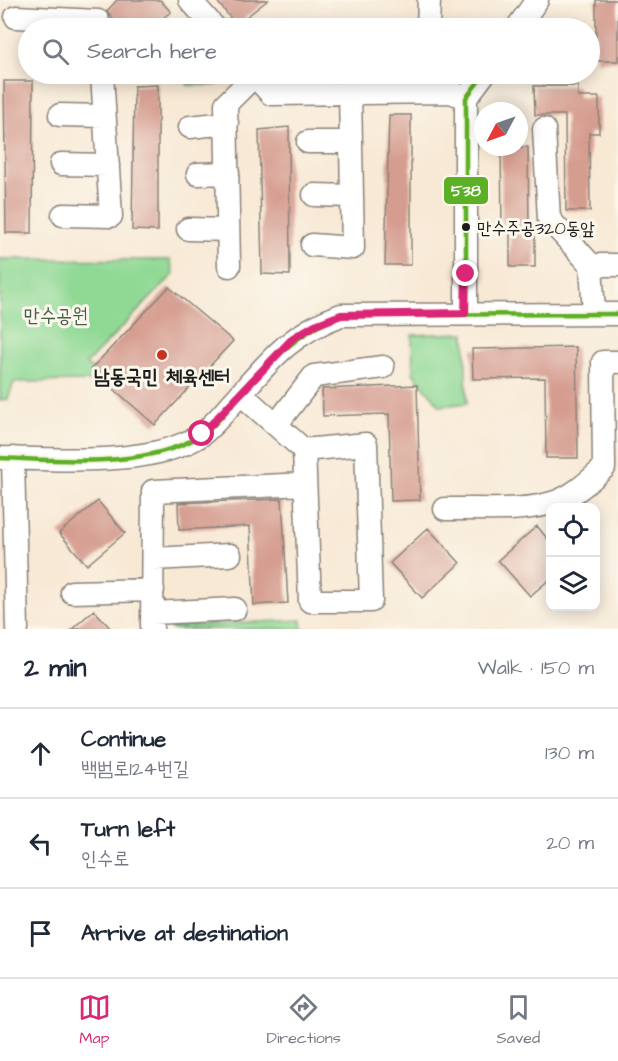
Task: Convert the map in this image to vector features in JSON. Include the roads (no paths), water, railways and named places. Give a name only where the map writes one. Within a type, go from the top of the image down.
[{"type":"street","points":[[190,0],[205,18]]},
{"type":"street","points":[[428,18],[429,0]]},
{"type":"street","points":[[524,18],[537,0]]},
{"type":"street","points":[[16,17],[98,17]]},
{"type":"street","points":[[63,215],[111,216],[102,84]]},
{"type":"street","points":[[216,101],[239,84]]},
{"type":"street","points":[[229,266],[226,104],[243,84]]},
{"type":"street","points":[[262,84],[271,94],[350,93],[419,84]]},
{"type":"street","points":[[430,84],[466,99]]},
{"type":"street","points":[[465,313],[466,99],[477,84]]},
{"type":"street","points":[[312,245],[353,248],[350,93]]},
{"type":"street","points":[[60,115],[104,116]]},
{"type":"street","points":[[190,127],[227,123]]},
{"type":"street","points":[[544,129],[549,219],[591,265],[594,314]]},
{"type":"street","points":[[309,142],[351,142]]},
{"type":"street","points":[[60,164],[108,165]]},
{"type":"street","points":[[198,174],[228,173]]},
{"type":"street","points":[[314,195],[352,196]]},
{"type":"street","points":[[188,229],[228,230]]},
{"type":"street","points":[[591,265],[618,265]]},
{"type":"street","points":[[17,629],[7,458],[141,457],[173,450],[202,434],[293,338],[341,315],[618,314]]},
{"type":"street","points":[[446,509],[537,507],[560,500],[582,488],[604,468],[603,362],[618,362]]},
{"type":"street","points":[[276,425],[314,376],[383,367]]},
{"type":"street","points":[[241,394],[304,450],[310,601],[370,601],[366,444],[304,450]]},
{"type":"street","points":[[235,609],[152,621],[153,491],[305,484]]},
{"type":"street","points":[[153,559],[230,555]]},
{"type":"street","points":[[72,592],[153,590]]},
{"type":"place","name":"만수주공320동앞","points":[[466,227]]},
{"type":"place","name":"남동국민 체육센터","points":[[162,355]]},
{"type":"park label","name":"만수공원","points":[[56,315]]}]
